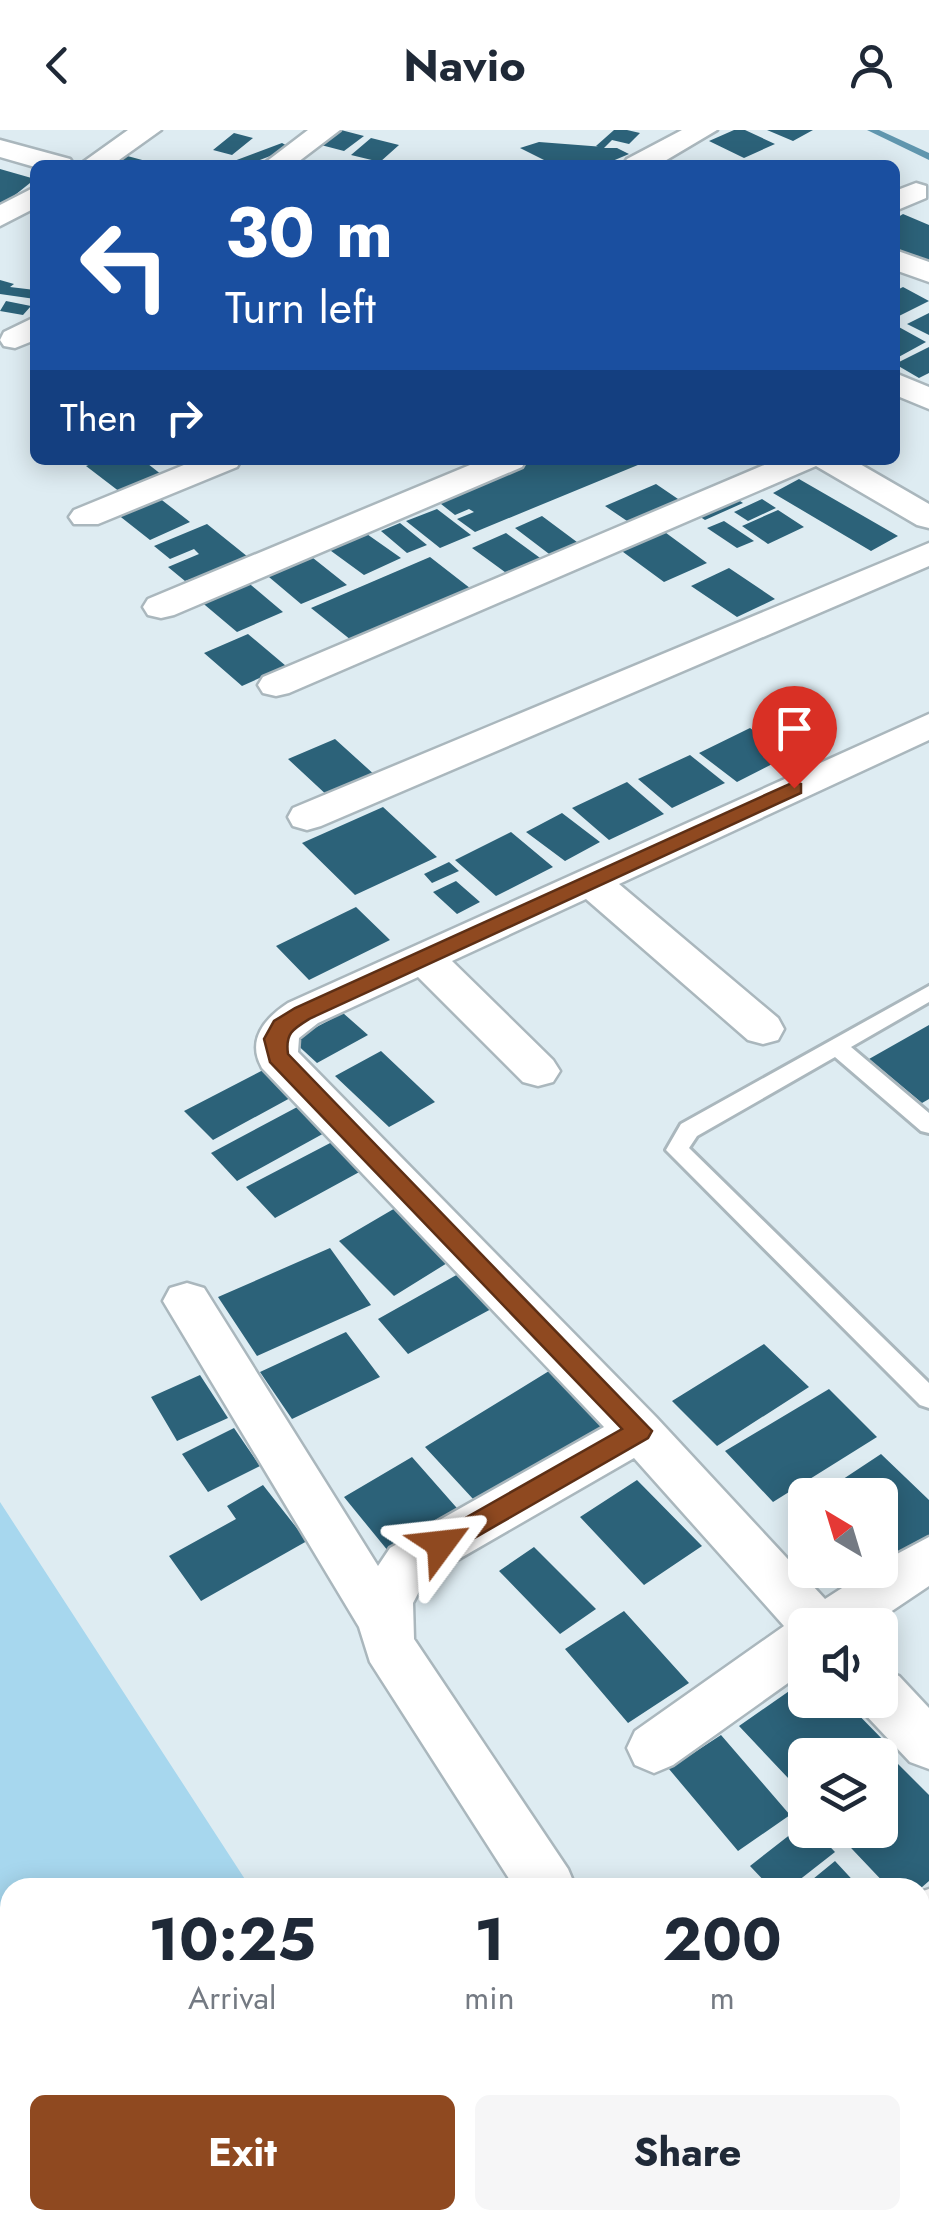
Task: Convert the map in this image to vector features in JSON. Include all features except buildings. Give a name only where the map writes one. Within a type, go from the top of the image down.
[{"type":"street","points":[[100,160],[147,130]]},
{"type":"street","points":[[283,160],[326,130]]},
{"type":"street","points":[[645,160],[694,131]]},
{"type":"street","points":[[0,148],[42,160]]},
{"type":"street","points":[[0,218],[30,199]]},
{"type":"street","points":[[900,261],[929,273]]},
{"type":"street","points":[[900,385],[929,399]]},
{"type":"street","points":[[86,517],[213,465]]},
{"type":"street","points":[[160,607],[498,465]]},
{"type":"street","points":[[276,685],[792,465]]},
{"type":"street","points":[[838,465],[929,518]]},
{"type":"street","points":[[307,817],[929,553]]},
{"type":"street","points":[[801,1608],[640,1431],[277,1057],[275,1039],[281,1026],[422,956],[929,726]]},
{"type":"street","points":[[591,882],[763,1029]]},
{"type":"street","points":[[422,956],[538,1071]]},
{"type":"street","points":[[187,1301],[382,1618],[390,1646],[541,1878]]},
{"type":"street","points":[[382,1618],[391,1585],[408,1564],[640,1431]]},
{"type":"street","points":[[854,1608],[929,1559]]},
{"type":"street","points":[[654,1748],[788,1653]]},
{"type":"street","points":[[898,1712],[929,1746]]},
{"type":"lane","points":[[929,994],[689,1130],[677,1150],[929,1398]]},
{"type":"lane","points":[[836,1046],[929,1125]]},
{"type":"shaded area","points":[[0,1502],[244,1878],[0,1878]]},
{"type":"waterway","points":[[872,130],[929,157]]},
{"type":"route","points":[[441,1544],[640,1431],[277,1057],[275,1039],[281,1026],[422,956],[794,788]]}]
